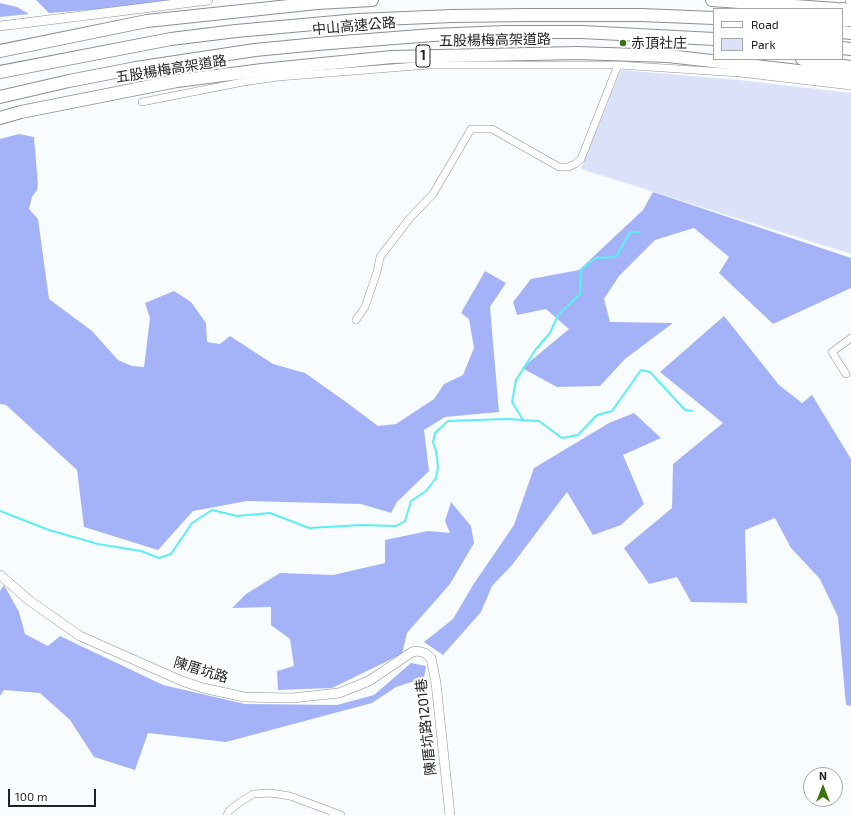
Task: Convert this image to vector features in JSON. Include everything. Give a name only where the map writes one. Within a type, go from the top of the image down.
[{"type":"highway","points":[[0,51],[147,21],[317,3],[372,0]]},
{"type":"highway","points":[[712,0],[822,8]]},
{"type":"highway","name":"中山高速公路","points":[[0,72],[171,38],[236,30],[350,21],[452,16],[529,15],[641,15],[713,18]]},
{"type":"highway","name":"中山高速公路","points":[[0,97],[69,81],[136,68],[256,50],[433,34],[582,32],[713,39]]},
{"type":"highway","name":"五股楊梅高架道路","points":[[0,118],[21,112],[177,81],[262,70],[392,57],[569,53],[668,56],[851,77]]},
{"type":"highway","points":[[808,60],[851,67]]},
{"type":"street","points":[[0,26],[208,0]]},
{"type":"street","points":[[142,102],[243,82],[356,70],[429,65],[618,65],[740,73],[851,86]]},
{"type":"street","points":[[356,320],[365,307],[377,272],[380,257],[410,218],[433,194],[471,129],[492,129],[559,167],[568,167],[576,164],[581,159],[618,65]]},
{"type":"street","points":[[846,374],[832,352],[851,338]]},
{"type":"street","name":"陳厝坑路","points":[[0,575],[30,601],[80,636],[182,681],[203,688],[244,697],[292,698],[339,693],[369,681],[412,652]]},
{"type":"street","name":"陳厝坑路1201巷","points":[[412,652],[417,651],[425,653],[431,658],[434,668],[450,815]]},
{"type":"street","points":[[228,815],[229,811],[253,794],[271,793],[290,796],[341,815]]},
{"type":"green space","points":[[621,70],[739,80],[851,93],[851,254],[581,169]]},
{"type":"shaded area","points":[[36,0],[174,0],[100,9],[49,13]]},
{"type":"shaded area","points":[[0,3],[17,7],[29,14],[0,17]]},
{"type":"shaded area","points":[[19,134],[34,137],[38,185],[37,190],[32,197],[29,209],[38,219],[49,299],[92,331],[118,360],[132,366],[144,367],[150,318],[145,303],[174,291],[191,302],[206,323],[207,342],[220,344],[230,336],[273,364],[305,373],[378,426],[396,424],[434,399],[444,384],[463,375],[474,348],[469,319],[461,313],[485,271],[506,283],[490,307],[499,412],[445,417],[424,430],[429,471],[397,502],[391,513],[361,504],[247,501],[193,511],[158,550],[84,527],[77,470],[6,405],[0,404],[0,139]]},
{"type":"shaded area","points":[[653,192],[851,258],[851,288],[773,324],[719,273],[729,257],[694,228],[655,240],[619,276],[604,299],[610,322],[673,323],[625,359],[600,386],[557,387],[522,368],[569,329],[546,309],[517,315],[513,302],[531,279],[579,270],[643,210]]},
{"type":"shaded area","points":[[724,316],[779,385],[802,403],[812,395],[851,459],[851,706],[846,705],[838,617],[820,579],[791,548],[775,518],[745,530],[747,603],[691,602],[677,577],[649,584],[624,548],[672,508],[673,464],[723,423],[660,372]]},
{"type":"shaded area","points":[[634,413],[661,438],[623,455],[644,504],[621,525],[593,535],[567,492],[512,565],[492,586],[481,612],[443,655],[424,642],[453,619],[473,585],[514,525],[534,468],[609,423]]},
{"type":"shaded area","points":[[451,502],[471,526],[474,543],[450,584],[407,633],[402,654],[332,688],[278,690],[277,671],[294,666],[290,639],[271,625],[271,607],[232,608],[246,594],[280,573],[333,575],[385,563],[385,540],[428,531],[450,533],[445,521]]},
{"type":"shaded area","points":[[4,585],[19,612],[25,634],[48,646],[60,636],[163,685],[245,704],[337,705],[374,695],[411,663],[426,666],[424,678],[396,687],[372,703],[226,742],[148,733],[135,770],[94,757],[70,720],[40,693],[4,690],[0,696],[0,591]]},
{"type":"waterway","points":[[523,420],[512,402],[516,380],[536,349],[550,333],[558,315],[580,294],[581,270],[595,258],[616,257],[630,232],[639,232]]},
{"type":"waterway","points":[[0,511],[49,530],[98,544],[141,551],[159,558],[171,554],[192,523],[212,510],[237,516],[270,513],[309,528],[361,525],[396,526],[405,521],[411,501],[426,491],[436,478],[438,467],[433,442],[435,433],[448,421],[506,419],[539,421],[562,438],[578,435],[597,415],[612,411],[641,370],[650,372],[685,410],[692,411]]},
{"type":"place","name":"赤頂社庄","points":[[623,43]]}]
